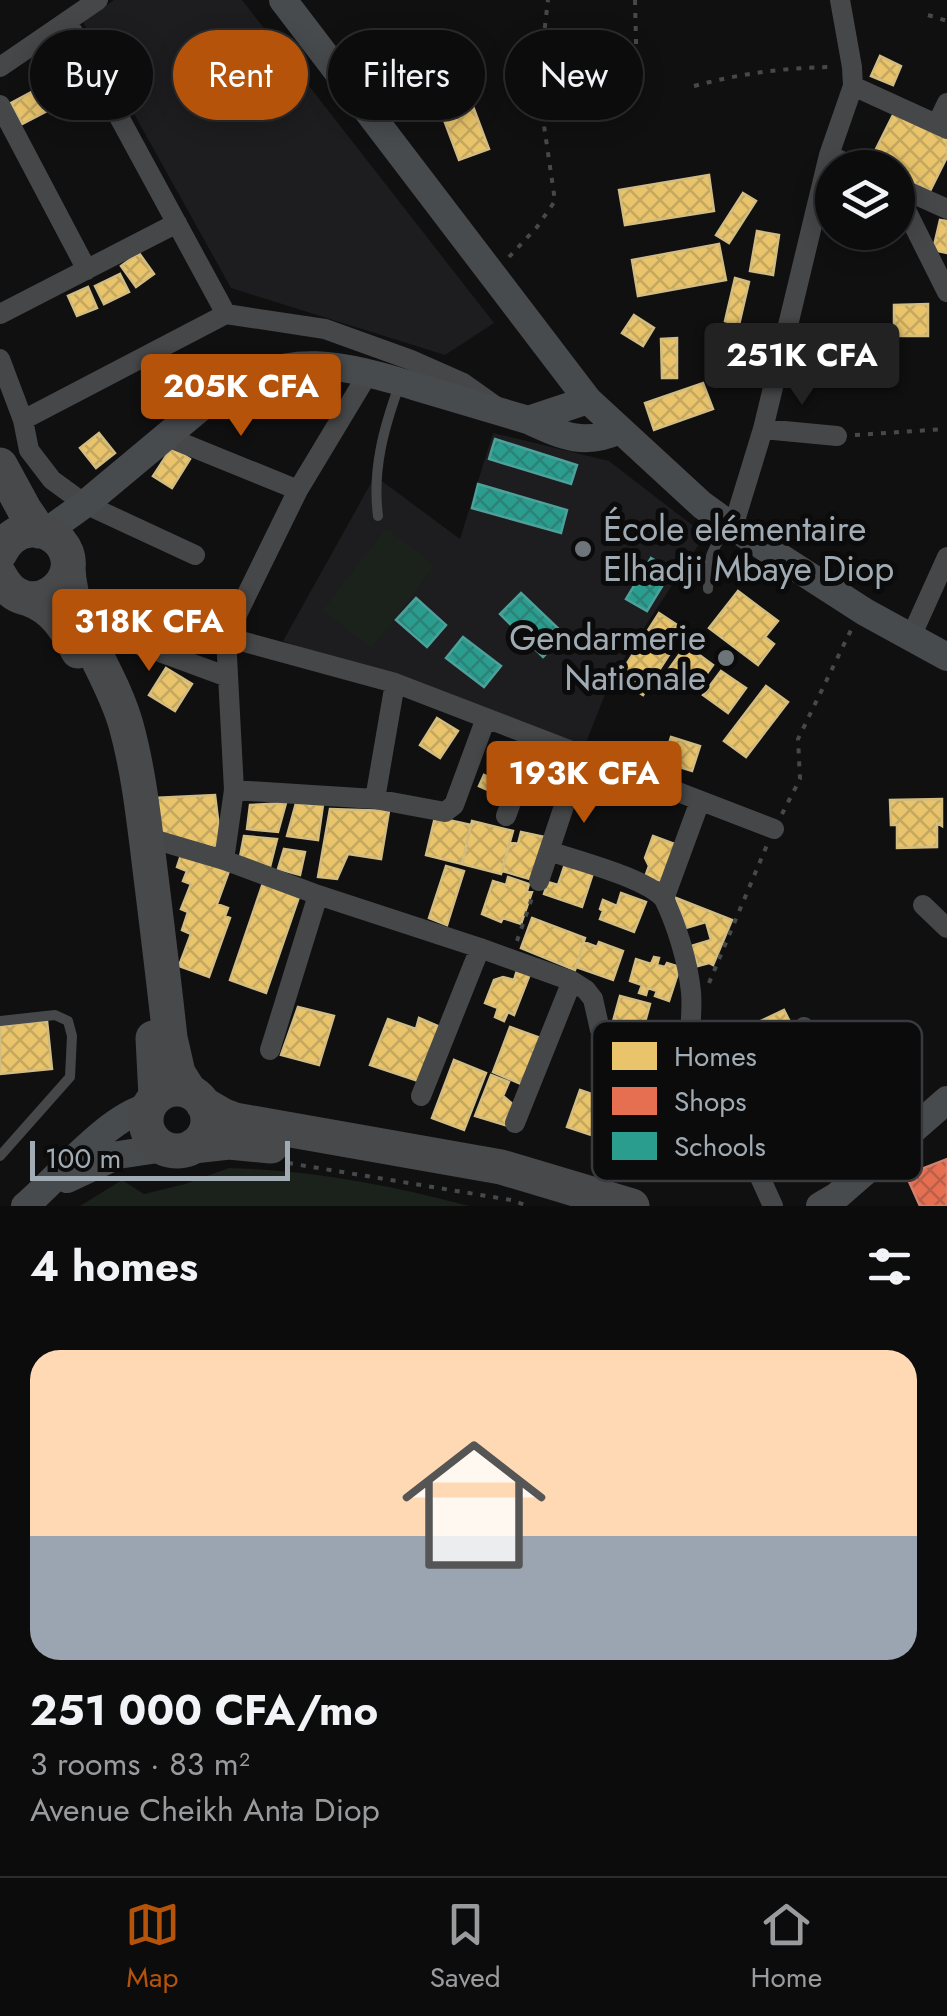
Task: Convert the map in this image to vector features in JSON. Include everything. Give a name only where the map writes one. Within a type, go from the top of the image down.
[{"type":"highway","points":[[0,465],[24,509],[54,545],[84,628],[125,722],[137,774],[170,1038],[178,1073],[175,1100],[147,1126],[157,1143],[179,1147],[229,1142],[264,1145],[520,1191],[567,1206]]},
{"type":"highway","points":[[9,570],[15,535],[31,530],[54,545]]},
{"type":"highway","points":[[9,570],[50,595],[59,588],[54,545]]},
{"type":"highway","points":[[9,570],[68,632],[106,717],[121,778],[153,1040],[175,1100],[208,1122],[200,1140],[179,1147]]},
{"type":"highway","points":[[175,1100],[235,1120],[501,1167],[632,1206]]},
{"type":"street","points":[[0,67],[98,0]]},
{"type":"street","points":[[283,0],[588,400],[702,505],[731,526],[865,612],[947,657]]},
{"type":"street","points":[[831,150],[853,76],[840,0]]},
{"type":"street","points":[[68,23],[226,314]]},
{"type":"street","points":[[853,76],[942,127],[947,104]]},
{"type":"street","points":[[0,106],[87,270]]},
{"type":"street","points":[[915,197],[947,209]]},
{"type":"street","points":[[731,526],[763,429],[815,213]]},
{"type":"street","points":[[0,314],[176,223]]},
{"type":"street","points":[[915,225],[947,292]]},
{"type":"street","points":[[23,420],[226,314],[325,329],[463,383],[516,416],[588,400]]},
{"type":"street","points":[[0,358],[30,450],[52,480],[85,504],[195,555]]},
{"type":"street","points":[[54,545],[85,504],[218,393],[252,376],[289,366],[336,365],[369,372],[576,438],[604,438],[619,430]]},
{"type":"street","points":[[224,860],[234,790],[226,636],[298,490],[369,372]]},
{"type":"street","points":[[763,429],[838,436]]},
{"type":"street","points":[[164,436],[298,490]]},
{"type":"street","points":[[910,638],[947,557]]},
{"type":"street","points":[[84,628],[228,676]]},
{"type":"street","points":[[226,636],[395,683],[774,829]]},
{"type":"street","points":[[375,799],[395,683]]},
{"type":"street","points":[[234,790],[375,799],[449,811],[486,718]]},
{"type":"street","points":[[506,816],[535,737]]},
{"type":"street","points":[[538,881],[581,755]]},
{"type":"street","points":[[664,899],[700,801]]},
{"type":"street","points":[[146,837],[224,860],[572,981],[593,999],[598,1021]]},
{"type":"street","points":[[549,851],[659,892],[683,954],[691,992],[690,1021]]},
{"type":"street","points":[[270,1050],[318,895]]},
{"type":"street","points":[[923,904],[947,928]]},
{"type":"street","points":[[421,1096],[480,948]]},
{"type":"street","points":[[515,1123],[572,981]]},
{"type":"street","points":[[34,1198],[93,1142],[132,1114],[175,1100]]},
{"type":"street","points":[[922,1122],[947,1100]]},
{"type":"street","points":[[34,1198],[118,1155],[179,1147]]},
{"type":"street","points":[[762,1181],[773,1206]]},
{"type":"street","points":[[829,1203],[854,1181]]},
{"type":"lane","points":[[378,516],[382,434],[401,382]]},
{"type":"lane","points":[[708,588],[708,560],[731,526]]},
{"type":"lane","points":[[0,1021],[55,1015],[68,1021],[72,1036],[70,1078],[0,1156]]},
{"type":"path","points":[[493,274],[537,227],[555,200],[540,98],[548,0]]},
{"type":"path","points":[[635,0],[636,30]]},
{"type":"path","points":[[928,15],[947,21]]},
{"type":"path","points":[[694,86],[786,68],[853,76]]},
{"type":"path","points":[[838,436],[945,429]]},
{"type":"path","points":[[691,992],[710,982],[774,829],[800,779],[798,739],[849,632],[865,612]]},
{"type":"path","points":[[510,959],[538,881]]},
{"type":"path","points":[[283,1162],[528,1206]]},
{"type":"shaded area","points":[[114,0],[242,0],[265,30],[173,30],[173,120],[308,120],[308,85],[328,110],[328,120],[336,120],[494,323],[445,355],[231,288],[138,120],[153,120],[153,30],[87,30],[83,22]]},
{"type":"shaded area","points":[[493,433],[609,461],[705,535],[612,677],[581,755],[283,641],[375,476],[460,539]]},
{"type":"shaded area","points":[[386,528],[435,565],[372,648],[322,611]]},
{"type":"shaded area","points":[[229,1168],[350,1180],[469,1206],[80,1206],[122,1180],[144,1194]]},
{"type":"building: Homes","points":[[880,56],[901,66],[893,85],[871,76]]},
{"type":"building: Homes","points":[[30,93],[30,120],[22,124],[11,103]]},
{"type":"building: Homes","points":[[896,109],[947,134],[947,157],[930,191],[915,184],[915,150],[876,150]]},
{"type":"building: Homes","points":[[444,120],[478,120],[489,149],[459,160]]},
{"type":"building: Homes","points":[[709,175],[714,211],[625,225],[619,190]]},
{"type":"building: Homes","points":[[743,193],[756,201],[729,243],[716,235]]},
{"type":"building: Homes","points":[[940,220],[947,221],[947,253],[933,250]]},
{"type":"building: Homes","points":[[757,231],[779,235],[773,275],[750,271]]},
{"type":"building: Homes","points":[[719,244],[726,280],[638,296],[632,260]]},
{"type":"building: Homes","points":[[139,253],[154,274],[136,287],[121,266]]},
{"type":"building: Homes","points":[[120,274],[129,292],[104,304],[95,286]]},
{"type":"building: Homes","points":[[735,278],[749,282],[739,325],[725,321]]},
{"type":"building: Homes","points":[[88,287],[97,308],[77,316],[68,296]]},
{"type":"building: Homes","points":[[928,304],[928,336],[894,336],[894,305]]},
{"type":"building: Homes","points":[[634,315],[654,328],[643,346],[622,333]]},
{"type":"building: Homes","points":[[677,338],[677,378],[662,378],[661,339]]},
{"type":"building: Homes","points":[[703,383],[713,409],[654,430],[645,403]]},
{"type":"building: Homes","points":[[99,433],[115,453],[96,468],[80,448]]},
{"type":"building: Homes","points":[[172,447],[190,459],[172,488],[153,476]]},
{"type":"building: Homes","points":[[738,591],[778,621],[765,637],[774,644],[758,665],[709,628]]},
{"type":"building: Homes","points":[[158,604],[169,609],[159,628],[149,622]]},
{"type":"building: Homes","points":[[659,613],[685,630],[643,695],[617,679]]},
{"type":"building: Homes","points":[[167,621],[177,626],[170,641],[159,636]]},
{"type":"building: Homes","points":[[686,645],[713,665],[696,689],[669,669]]},
{"type":"building: Homes","points":[[166,668],[192,684],[175,711],[149,695]]},
{"type":"building: Homes","points":[[721,671],[746,688],[728,713],[703,695]]},
{"type":"building: Homes","points":[[766,686],[788,702],[746,757],[724,741]]},
{"type":"building: Homes","points":[[437,718],[458,731],[440,758],[420,745]]},
{"type":"building: Homes","points":[[671,737],[700,746],[692,771],[663,762]]},
{"type":"building: Homes","points":[[484,775],[504,784],[499,795],[479,786]]},
{"type":"building: Homes","points":[[215,795],[220,836],[213,849],[160,835],[154,798]]},
{"type":"building: Homes","points":[[942,799],[937,847],[897,848],[897,825],[891,825],[890,800]]},
{"type":"building: Homes","points":[[286,803],[278,832],[247,829],[250,805]]},
{"type":"building: Homes","points":[[296,803],[323,805],[318,840],[287,836]]},
{"type":"building: Homes","points":[[330,809],[389,811],[381,859],[348,854],[337,879],[318,877]]},
{"type":"building: Homes","points":[[435,817],[471,825],[462,864],[426,855]]},
{"type":"building: Homes","points":[[472,821],[513,831],[501,874],[462,864]]},
{"type":"building: Homes","points":[[521,832],[549,838],[533,880],[502,871],[510,842],[518,844]]},
{"type":"building: Homes","points":[[244,836],[277,839],[270,867],[240,857]]},
{"type":"building: Homes","points":[[653,836],[680,846],[667,882],[645,877],[649,866],[645,858]]},
{"type":"building: Homes","points":[[284,849],[305,852],[300,875],[278,869]]},
{"type":"building: Homes","points":[[181,855],[229,871],[217,904],[228,908],[225,916],[230,918],[209,977],[179,966],[191,934],[182,930],[188,912],[181,909],[191,884],[183,881],[187,871],[177,867]]},
{"type":"building: Homes","points":[[565,864],[593,873],[582,907],[544,894],[548,882],[558,885]]},
{"type":"building: Homes","points":[[446,866],[464,871],[447,925],[429,918]]},
{"type":"building: Homes","points":[[508,877],[529,884],[527,891],[532,892],[521,924],[503,918],[501,922],[482,914],[493,881],[506,885]]},
{"type":"building: Homes","points":[[263,883],[300,894],[266,993],[230,980]]},
{"type":"building: Homes","points":[[621,893],[646,902],[634,932],[600,919],[603,900],[617,906]]},
{"type":"building: Homes","points":[[676,898],[732,920],[713,965],[698,966],[691,946],[711,940],[706,922],[686,928]]},
{"type":"building: Homes","points":[[532,918],[585,938],[575,970],[521,948]]},
{"type":"building: Homes","points":[[584,942],[597,947],[599,942],[623,951],[613,980],[576,967]]},
{"type":"building: Homes","points":[[654,957],[659,958],[657,965],[680,967],[669,1001],[655,996],[657,991],[648,988],[646,995],[639,993],[642,985],[630,981],[636,959],[651,964]]},
{"type":"building: Homes","points":[[518,967],[530,974],[514,1015],[508,1012],[504,1021],[495,1017],[498,1008],[485,1003],[494,980],[514,980]]},
{"type":"building: Homes","points":[[620,996],[650,1004],[645,1021],[613,1021]]},
{"type":"building: Homes","points":[[298,1007],[334,1016],[319,1065],[281,1055]]},
{"type":"building: Homes","points":[[784,1010],[790,1021],[761,1021]]},
{"type":"building: Homes","points":[[419,1018],[440,1027],[418,1081],[370,1065],[388,1019],[416,1029]]},
{"type":"building: Homes","points":[[47,1021],[52,1069],[0,1074],[0,1026]]},
{"type":"building: Homes","points":[[510,1027],[546,1040],[528,1087],[493,1072]]},
{"type":"building: Homes","points":[[454,1060],[486,1073],[464,1130],[432,1118]]},
{"type":"building: Homes","points":[[491,1075],[509,1082],[503,1096],[516,1107],[508,1126],[475,1116]]},
{"type":"building: Homes","points":[[580,1090],[592,1094],[592,1135],[567,1127]]},
{"type":"building: Shops","points":[[947,1159],[947,1206],[920,1206],[909,1181],[922,1181],[922,1169]]},
{"type":"building: Schools","points":[[495,439],[577,465],[571,484],[489,459]]},
{"type":"building: Schools","points":[[478,484],[567,510],[561,533],[472,508]]},
{"type":"building: Schools","points":[[651,558],[672,570],[647,611],[626,599]]},
{"type":"building: Schools","points":[[521,593],[565,635],[543,657],[500,614]]},
{"type":"building: Schools","points":[[416,598],[446,625],[427,647],[396,620]]},
{"type":"building: Schools","points":[[463,637],[501,666],[484,687],[446,658]]},
{"type":"place","name":"École elémentaire Elhadji Mbaye Diop","points":[[583,549]]},
{"type":"place","name":"Gendarmerie Nationale","points":[[726,658]]}]
